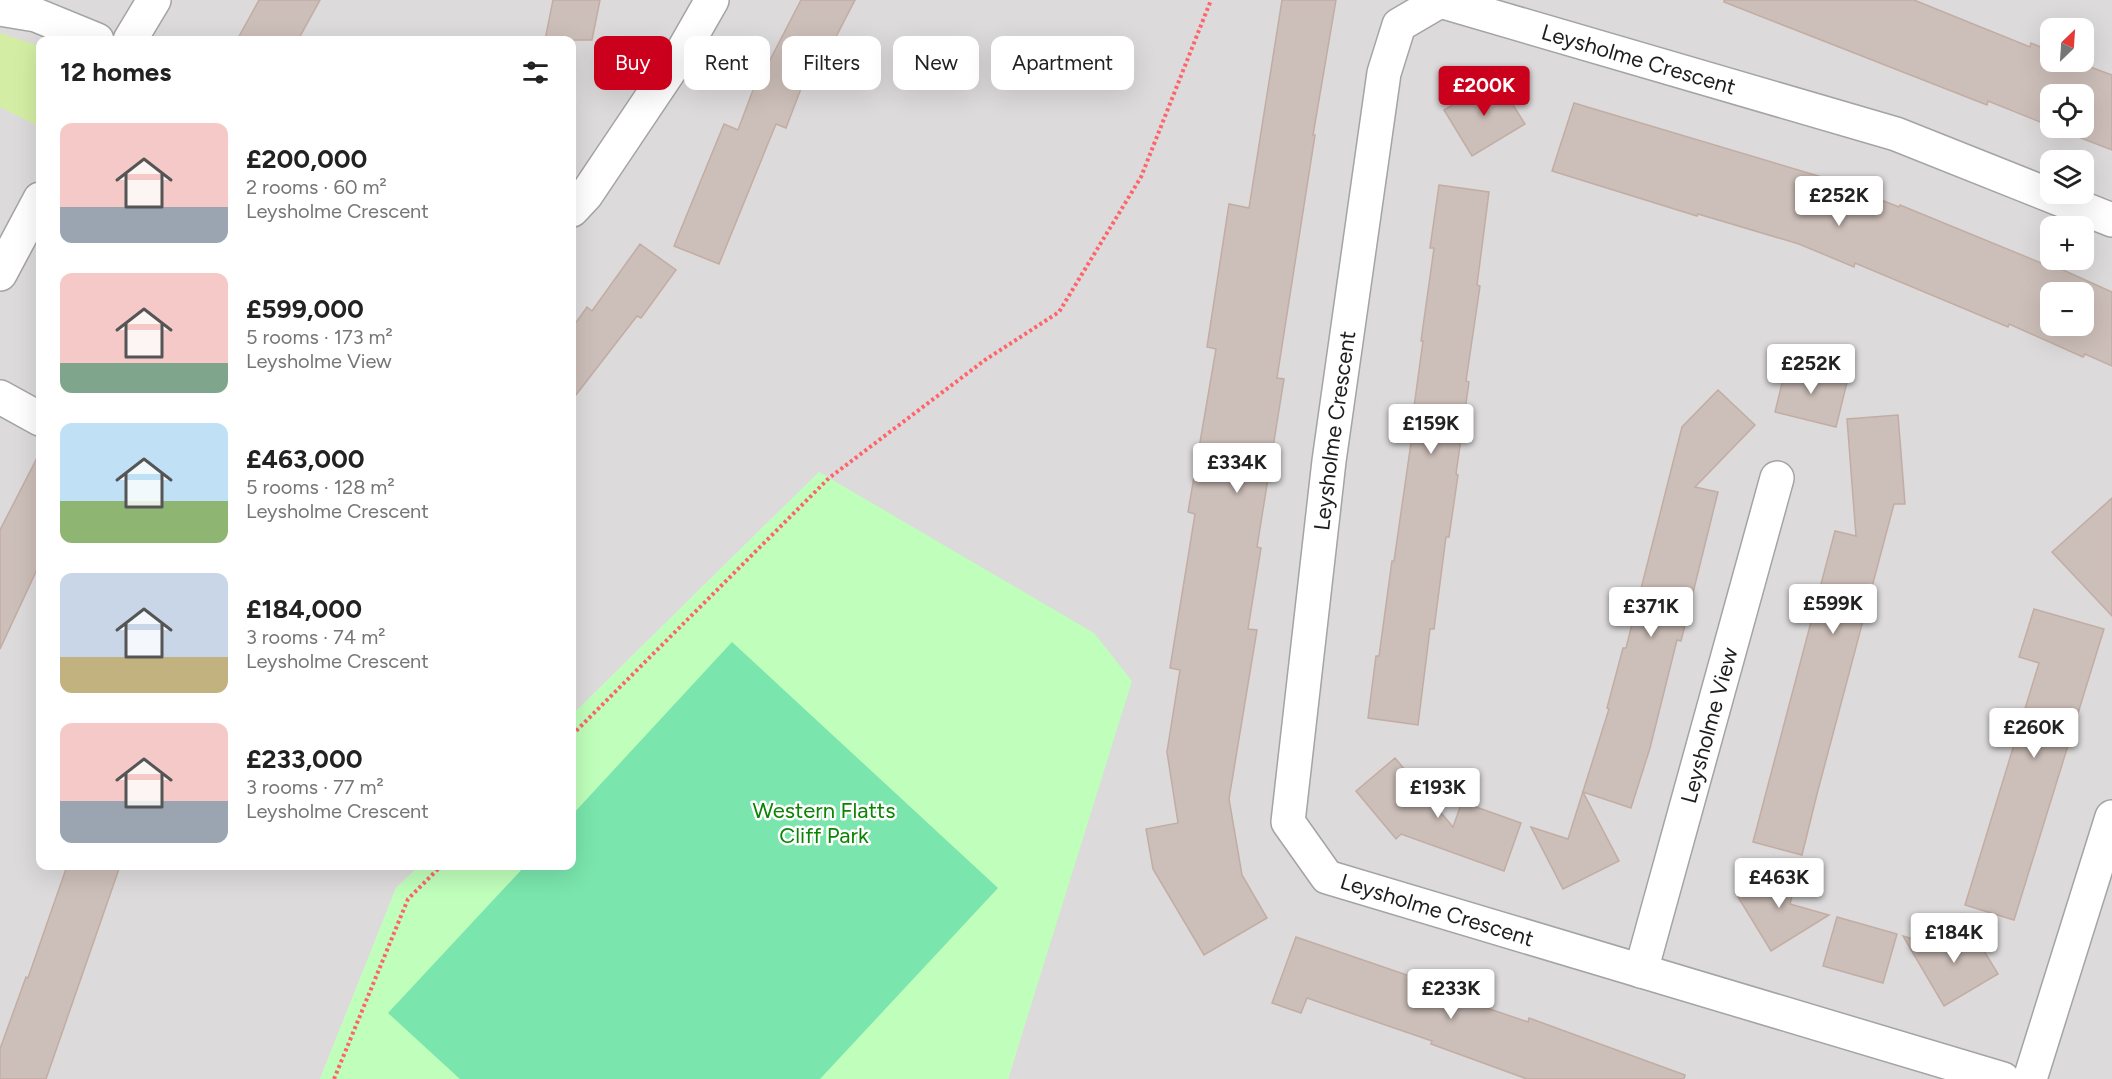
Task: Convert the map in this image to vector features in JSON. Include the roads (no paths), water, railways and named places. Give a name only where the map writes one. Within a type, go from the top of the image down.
[{"type":"street","points":[[132,36],[154,0]]},
{"type":"street","points":[[576,206],[586,195],[664,78],[712,0]]},
{"type":"street","name":"Leysholme Crescent","points":[[2003,1079],[1327,877],[1288,822],[1329,461],[1384,72],[1399,25],[1440,1],[1896,134],[2112,220]]},
{"type":"street","points":[[0,9],[36,15],[87,36]]},
{"type":"street","points":[[0,274],[36,206]]},
{"type":"street","points":[[0,397],[36,417]]},
{"type":"street","name":"Leysholme View","points":[[1641,971],[1777,478]]},
{"type":"street","points":[[2030,1079],[2112,817]]},
{"type":"park label","name":"Western Flatts Cliff Park","points":[[824,822]]}]
